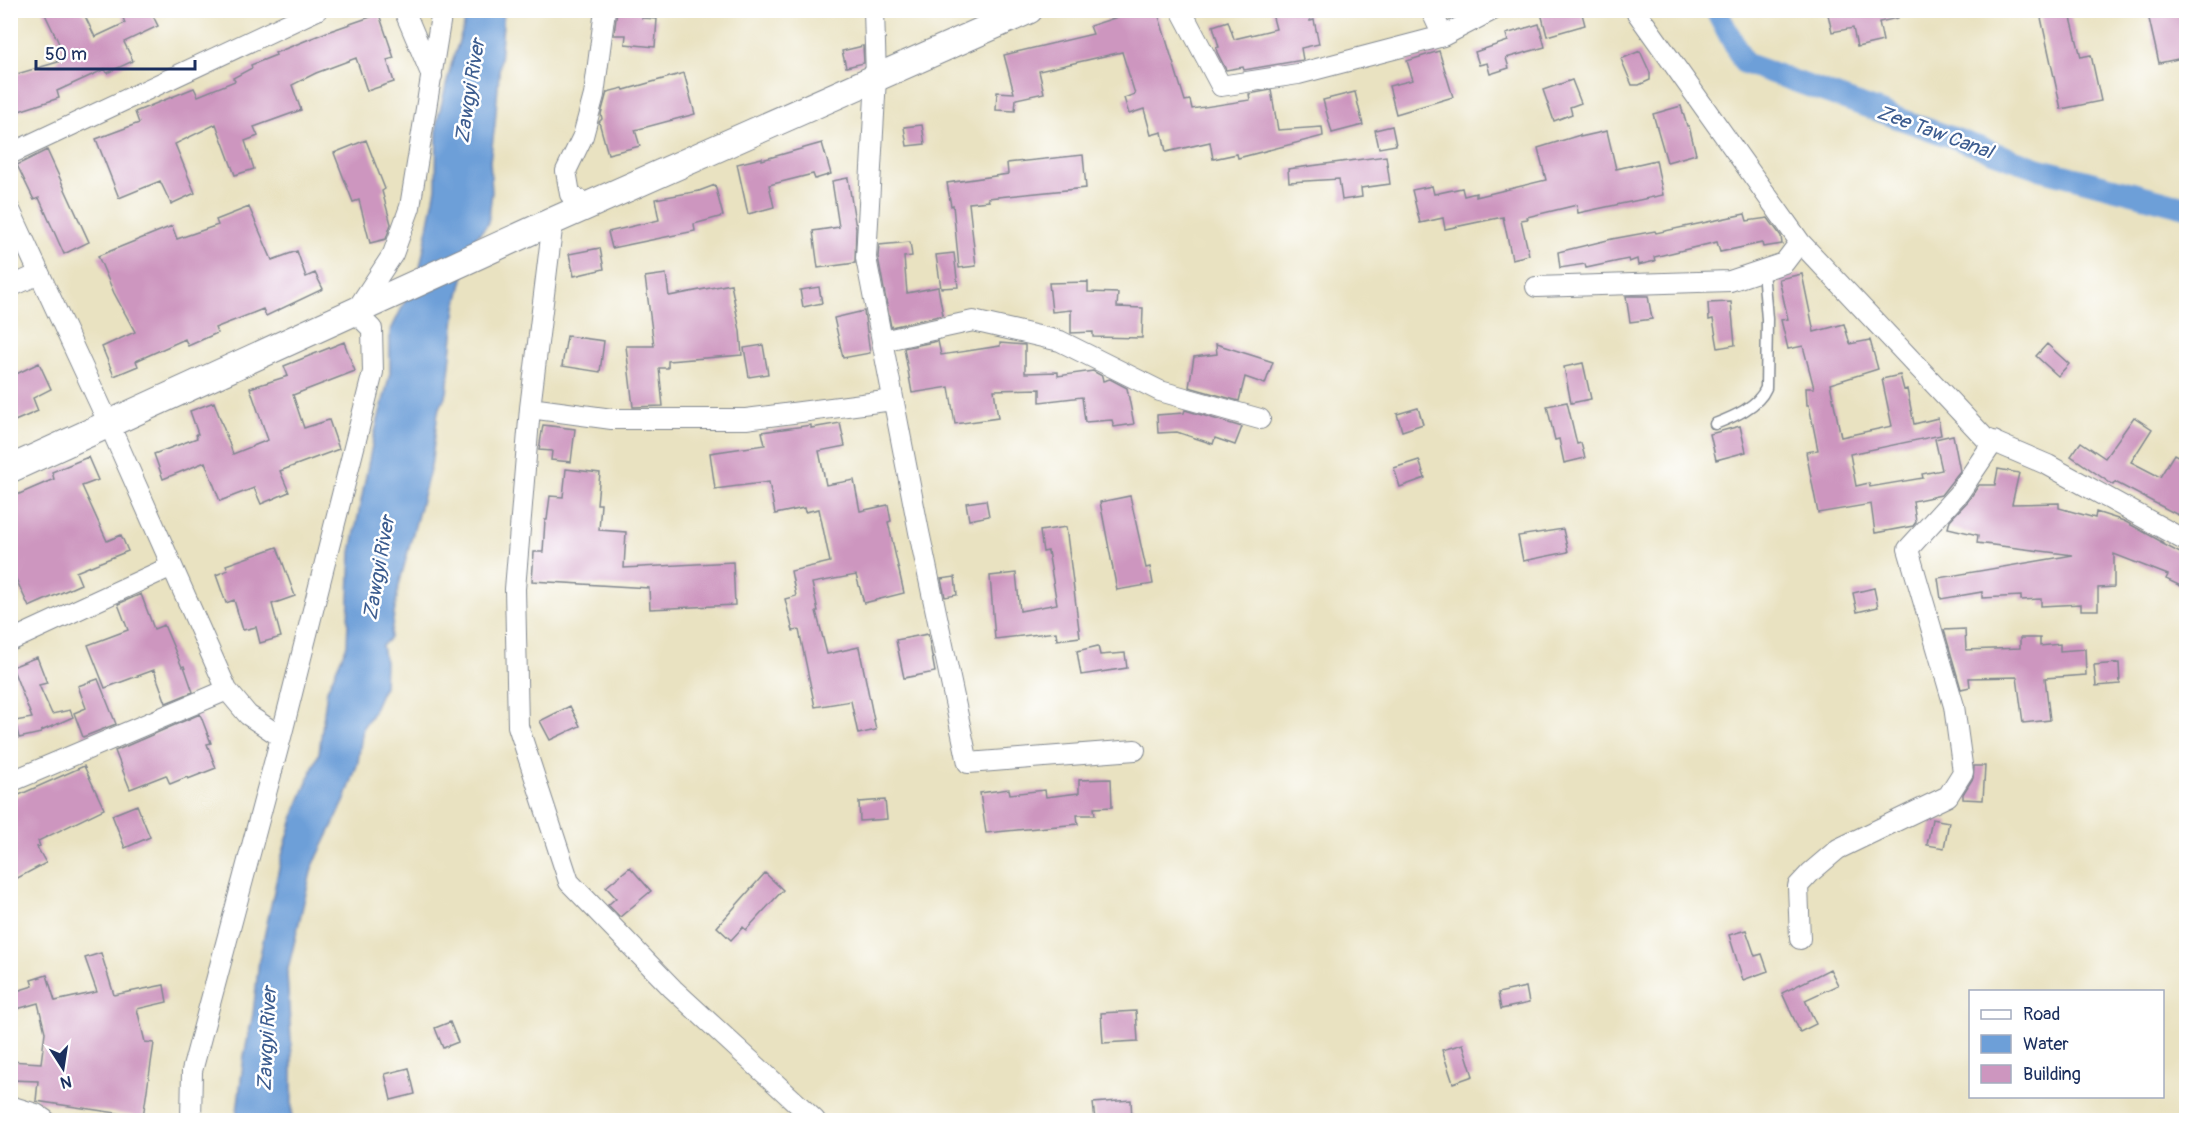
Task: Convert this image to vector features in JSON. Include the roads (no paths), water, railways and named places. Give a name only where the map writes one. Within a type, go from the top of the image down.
[{"type":"street","points":[[10,154],[317,10]]},
{"type":"street","points":[[404,10],[432,76]]},
{"type":"street","points":[[356,312],[393,254],[410,207],[441,10]]},
{"type":"street","points":[[589,206],[570,194],[566,171],[583,136],[594,95],[605,10]]},
{"type":"street","points":[[874,10],[876,78],[866,258],[919,532],[968,763],[1135,750]]},
{"type":"street","points":[[10,469],[553,221],[1029,10]]},
{"type":"street","points":[[1181,10],[1221,86],[1298,74],[1443,36],[1493,10]]},
{"type":"street","points":[[1431,10],[1443,36]]},
{"type":"street","points":[[1635,10],[1800,242],[1986,438],[2048,465],[2187,541]]},
{"type":"street","points":[[10,210],[109,424],[227,690],[248,715],[281,737]]},
{"type":"street","points":[[553,221],[530,408],[515,590],[518,726],[570,882],[673,989],[815,1120]]},
{"type":"street","points":[[1536,287],[1730,281],[1784,263],[1800,242]]},
{"type":"street","points":[[10,287],[39,274]]},
{"type":"street","points":[[191,1120],[192,1071],[281,737],[373,372],[372,328],[356,312]]},
{"type":"street","points":[[882,341],[973,321],[1060,341],[1160,391],[1260,419]]},
{"type":"street","points":[[530,408],[612,419],[746,419],[893,400]]},
{"type":"street","points":[[1800,939],[1798,886],[1811,872],[1838,849],[1948,796],[1963,772],[1954,706],[1908,549],[1959,493],[1994,441]]},
{"type":"street","points":[[10,641],[172,566]]},
{"type":"street","points":[[10,782],[227,690]]},
{"type":"street","points":[[10,1106],[36,1114],[45,1120]]},
{"type":"lane","points":[[1715,423],[1737,415],[1762,396],[1766,388],[1767,319],[1763,270]]},
{"type":"water","name":"Zawgyi River","points":[[466,11],[504,11],[490,161],[492,192],[488,224],[472,242],[456,307],[447,393],[438,412],[431,466],[399,585],[390,638],[382,646],[385,662],[384,686],[371,716],[363,727],[358,762],[345,800],[312,868],[287,973],[292,1059],[292,1120],[236,1120],[259,960],[281,859],[296,809],[319,753],[327,690],[347,645],[351,552],[373,440],[390,374],[390,332],[419,273],[436,188],[437,122],[452,62],[464,26]]},
{"type":"waterway","name":"Zee Taw Canal","points":[[1716,10],[1744,63],[2040,169],[2186,207]]}]
